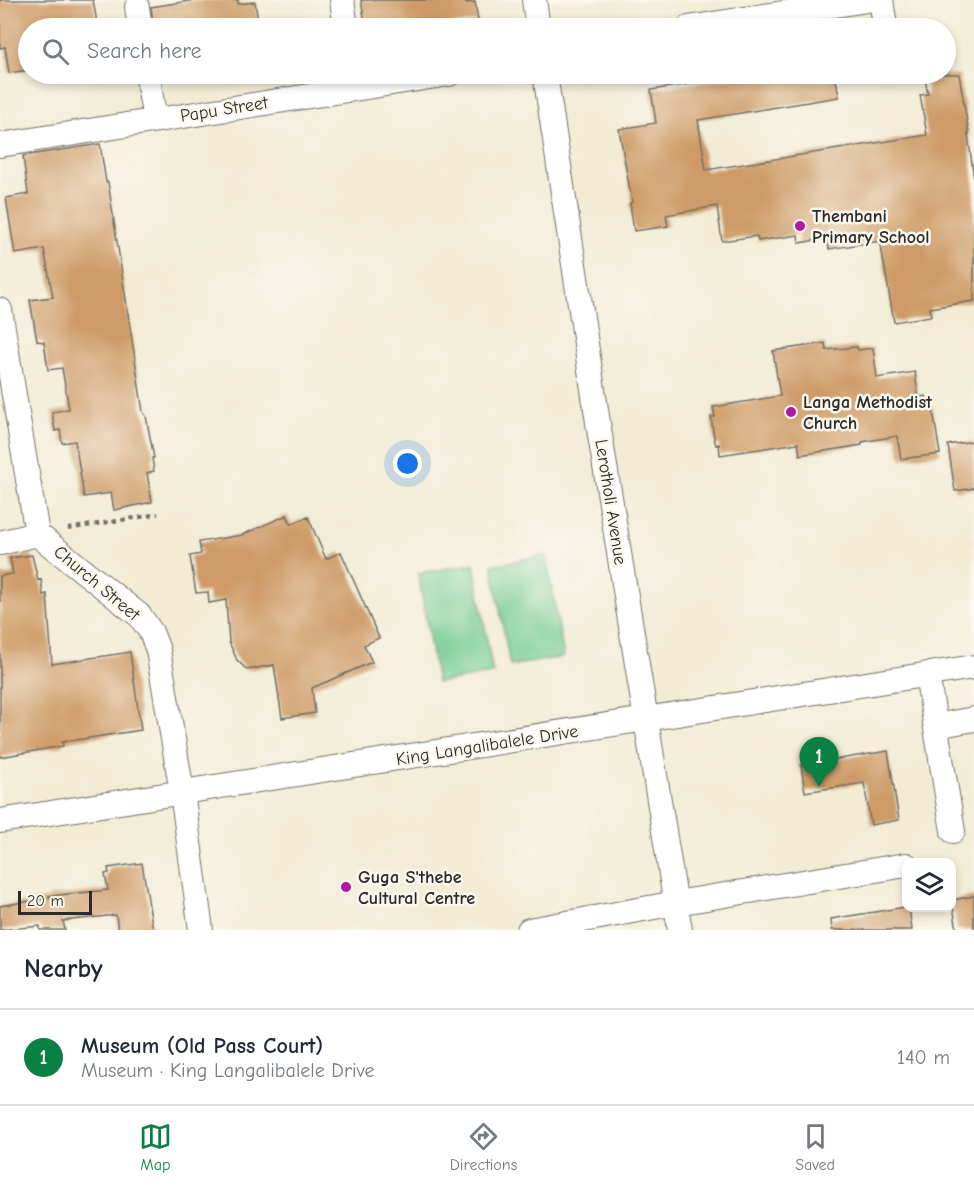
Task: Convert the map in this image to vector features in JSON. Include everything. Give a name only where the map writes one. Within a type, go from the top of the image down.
[{"type":"street","points":[[342,0],[345,18]]},
{"type":"street","points":[[534,0],[537,18]]},
{"type":"street","points":[[752,18],[867,0]]},
{"type":"street","points":[[149,84],[155,120]]},
{"type":"street","name":"Papu Street","points":[[0,145],[155,120],[340,84]]},
{"type":"street","name":"Lerotholi Avenue","points":[[547,84],[680,930]]},
{"type":"street","name":"Church Street","points":[[0,310],[37,534],[140,616],[151,632],[158,651],[182,792],[201,930]]},
{"type":"street","points":[[0,543],[37,534]]},
{"type":"street","name":"King Langalibalele Drive","points":[[0,821],[974,667]]},
{"type":"street","points":[[927,674],[953,831]]},
{"type":"street","points":[[936,726],[974,719]]},
{"type":"street","points":[[530,930],[676,903],[902,867]]},
{"type":"path","points":[[37,534],[158,514]]},
{"type":"green space","points":[[546,555],[564,657],[510,666],[492,565]]},
{"type":"green space","points":[[474,564],[493,674],[437,683],[418,573]]},
{"type":"building","points":[[0,0],[93,0],[96,18],[18,18],[18,72],[9,73],[5,47],[0,48]]},
{"type":"building","points":[[196,0],[238,0],[238,4],[255,2],[257,18],[153,18],[151,7]]},
{"type":"building","points":[[361,0],[466,0],[466,3],[475,2],[478,18],[364,18]]},
{"type":"building","points":[[956,74],[959,74],[974,180],[974,301],[930,308],[931,316],[894,322],[880,241],[829,249],[827,238],[799,243],[798,235],[758,241],[757,236],[722,241],[717,206],[666,215],[668,226],[634,231],[630,203],[632,202],[619,129],[656,123],[651,90],[689,84],[837,84],[839,97],[698,120],[706,170],[927,135],[920,95],[928,94],[926,84],[956,84]]},
{"type":"building","points":[[100,144],[106,182],[108,182],[143,412],[146,416],[154,458],[152,458],[154,471],[147,473],[152,502],[114,510],[111,493],[84,497],[75,441],[62,443],[60,430],[55,431],[52,412],[69,409],[62,368],[48,370],[44,342],[37,341],[30,300],[53,297],[44,249],[15,254],[6,198],[28,194],[23,156]]},
{"type":"building","points":[[825,343],[826,350],[873,348],[877,378],[915,372],[918,394],[920,397],[926,396],[928,405],[932,404],[940,454],[901,459],[897,436],[862,442],[862,445],[800,455],[798,443],[720,455],[719,444],[716,445],[714,438],[711,417],[715,417],[713,407],[780,396],[773,351]]},
{"type":"building","points":[[974,441],[974,488],[955,491],[948,445]]},
{"type":"building","points":[[287,515],[291,524],[308,517],[326,559],[341,552],[379,638],[364,645],[372,662],[312,688],[315,713],[282,718],[274,665],[247,670],[237,660],[229,642],[226,600],[209,603],[208,592],[196,593],[190,556],[201,554],[199,542],[242,535]]},
{"type":"building","points":[[32,555],[38,580],[41,579],[43,595],[47,594],[52,664],[130,652],[141,730],[62,742],[63,746],[0,757],[0,576],[13,574],[10,558]]},
{"type":"building","points":[[888,751],[899,820],[871,825],[864,783],[805,792],[801,765]]},
{"type":"building","points":[[142,863],[153,930],[118,930],[116,915],[63,921],[65,930],[40,930],[40,926],[0,930],[0,906],[50,898],[49,896],[108,890],[105,874],[109,873],[108,868]]},
{"type":"building","points":[[974,896],[974,930],[957,930],[954,912],[956,912],[956,899]]},
{"type":"building","points":[[902,908],[902,912],[910,912],[912,930],[832,930],[831,919]]},
{"type":"place","name":"Thembani Primary School","points":[[800,226]]},
{"type":"place","name":"Langa Methodist Church","points":[[791,412]]},
{"type":"place","name":"Museum (Old Pass Court)","points":[[819,787]]},
{"type":"place","name":"Guga S'thebe Cultural Centre","points":[[346,887]]}]
